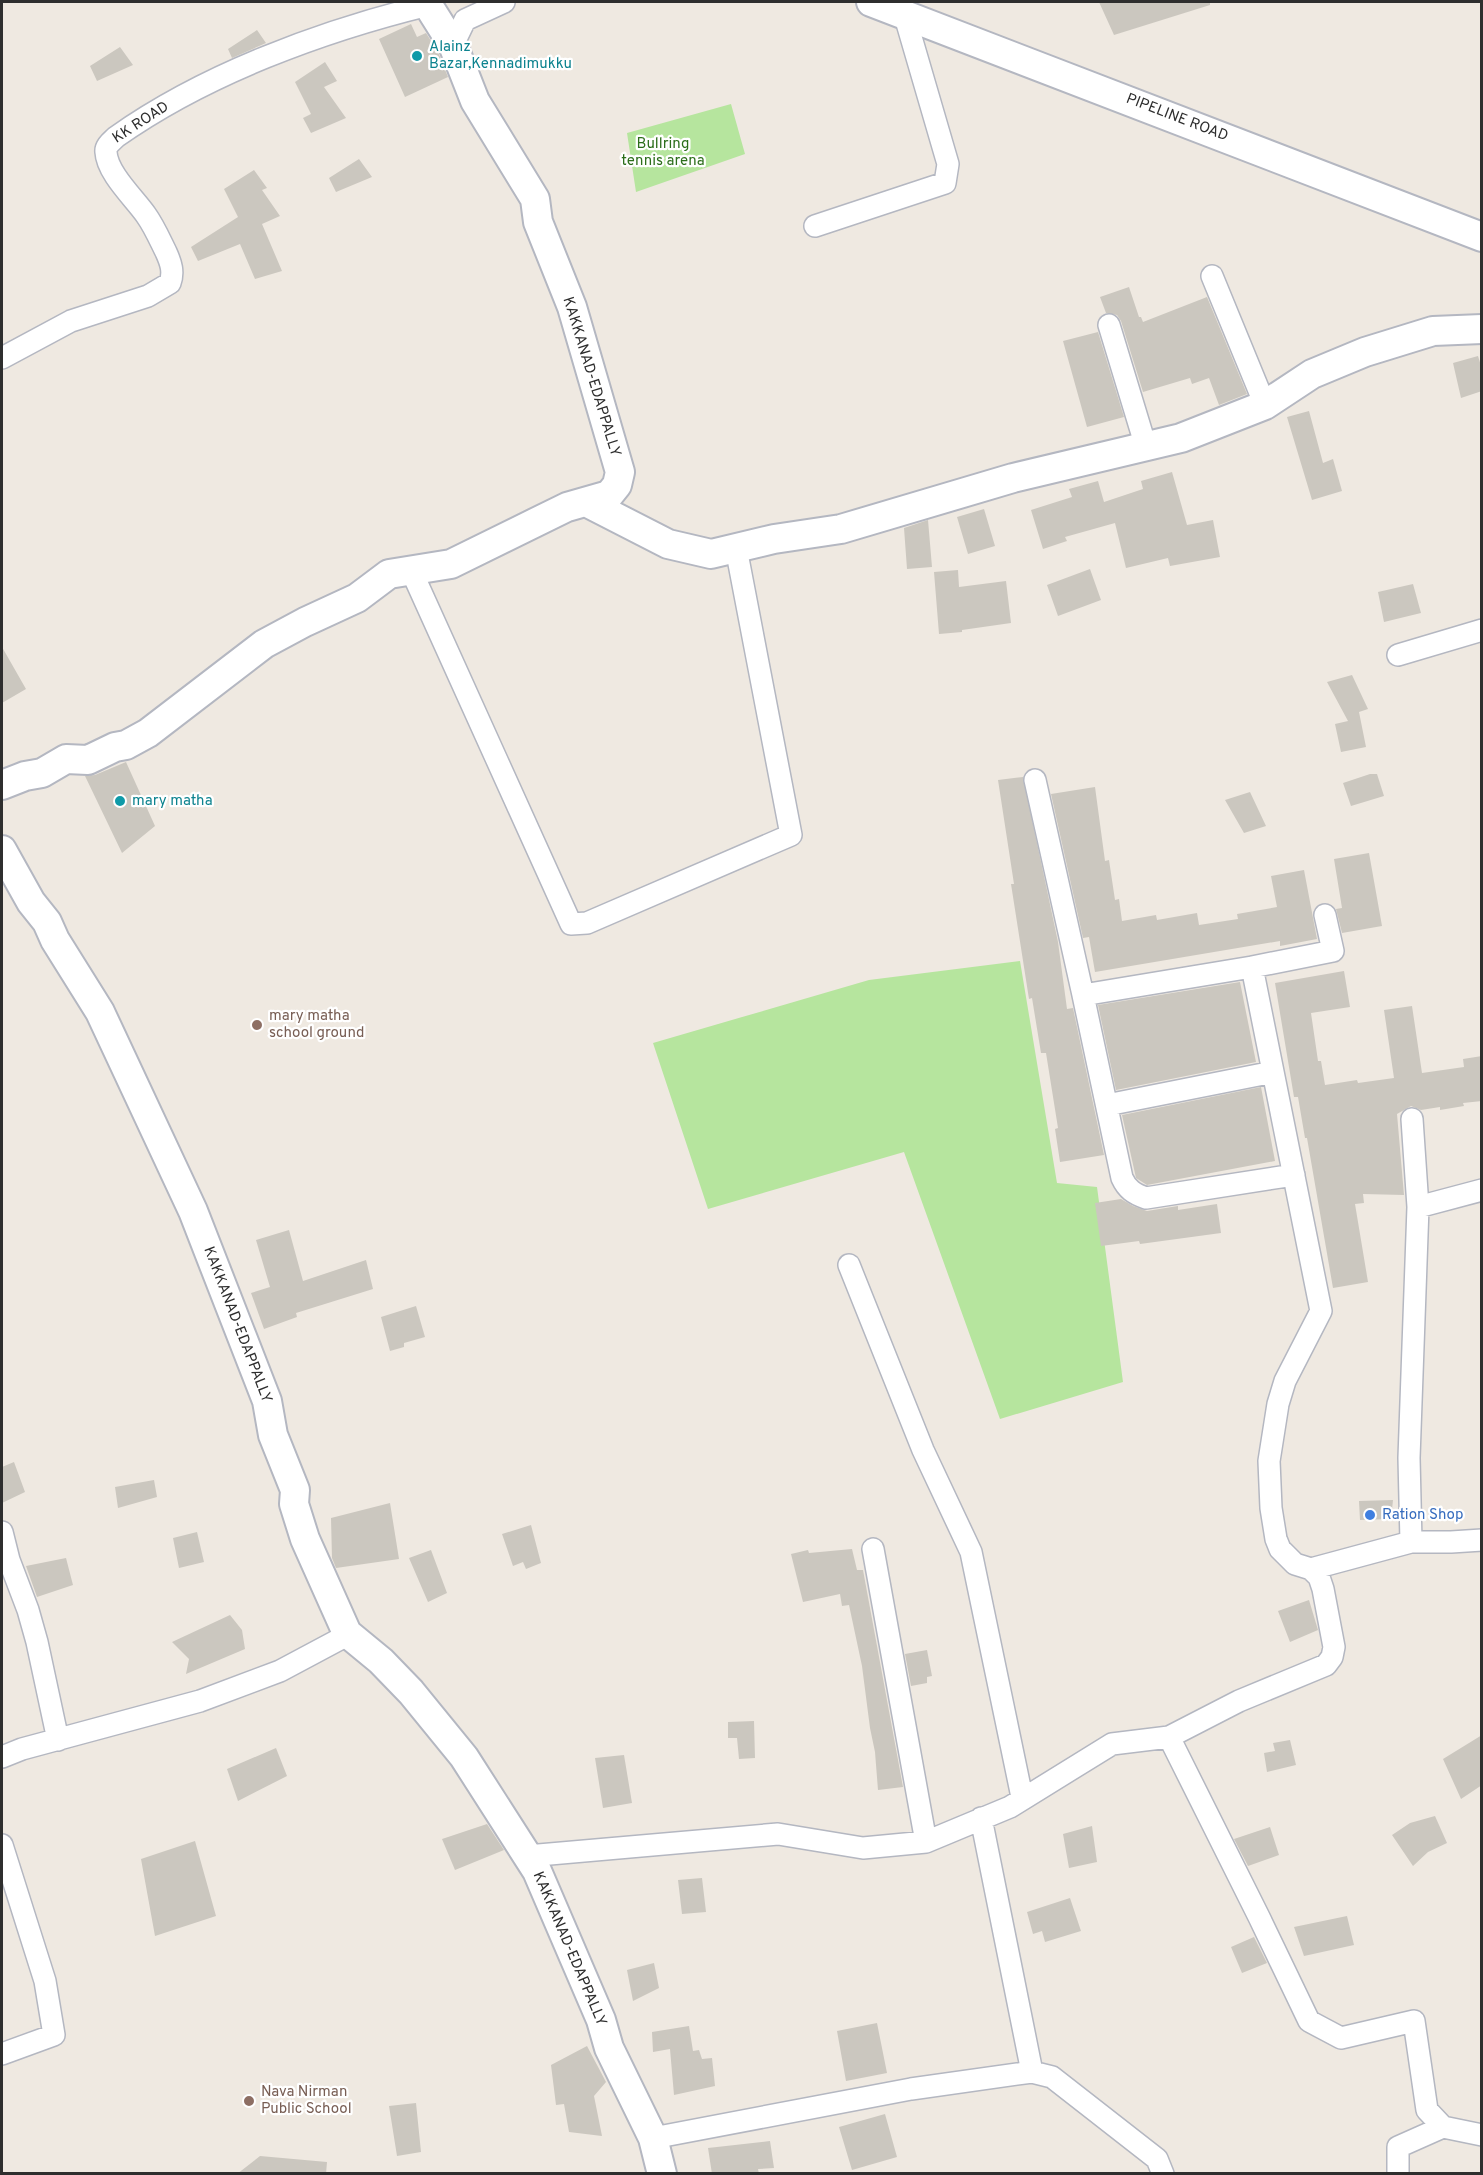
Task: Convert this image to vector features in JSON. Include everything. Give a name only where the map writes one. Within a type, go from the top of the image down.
[{"type":"street","points":[[453,45],[465,20],[504,2]]},
{"type":"street","name":"PIPELINE ROAD","points":[[871,2],[1482,237]]},
{"type":"street","name":"KAKKANAD-EDAPPALLY","points":[[2,785],[25,776],[42,773],[66,759],[88,760],[115,747],[126,745],[148,733],[264,644],[357,598],[389,574],[451,564],[567,507],[609,495],[617,485],[620,472],[572,307],[538,222],[535,199],[476,101],[453,45],[427,3]]},
{"type":"street","name":"KK ROAD","points":[[2,358],[71,321],[148,296],[163,290],[170,283],[173,276],[171,263],[161,242],[146,215],[120,182],[105,151],[116,137],[190,92],[225,75],[330,34],[427,3]]},
{"type":"street","points":[[815,226],[945,183],[948,164],[904,14]]},
{"type":"street","points":[[1212,276],[1265,405]]},
{"type":"street","points":[[1109,325],[1146,447]]},
{"type":"street","points":[[586,502],[668,544],[711,554],[774,539],[841,530],[1013,478],[1181,438],[1265,405],[1312,374],[1365,352],[1433,332],[1482,329]]},
{"type":"street","points":[[411,570],[571,924],[587,923],[791,835],[736,548]]},
{"type":"street","points":[[1398,655],[1482,630]]},
{"type":"street","points":[[1035,780],[1122,1178],[1126,1186],[1136,1195],[1146,1197],[1293,1175]]},
{"type":"street","name":"KAKKANAD-EDAPPALLY","points":[[2,850],[31,902],[47,922],[55,940],[100,1012],[193,1211],[267,1401],[273,1435],[296,1490],[294,1504],[305,1539],[347,1633],[381,1661],[411,1692],[464,1757],[537,1871],[601,2020],[609,2048],[653,2138],[662,2174]]},
{"type":"street","points":[[1083,995],[1333,951],[1325,915]]},
{"type":"street","points":[[527,1856],[778,1834],[863,1848],[926,1842],[1010,1807],[1022,1797],[1112,1744],[1169,1737],[1239,1701],[1326,1665],[1332,1657],[1334,1647],[1319,1577],[1311,1569],[1295,1564],[1280,1549],[1271,1508],[1269,1461],[1278,1404],[1285,1381],[1321,1311],[1252,967]]},
{"type":"street","points":[[1107,1105],[1273,1072]]},
{"type":"street","points":[[1411,1542],[1409,1458],[1418,1207],[1412,1119]]},
{"type":"street","points":[[1418,1207],[1482,1190]]},
{"type":"street","points":[[849,1265],[923,1450],[971,1552],[1022,1797]]},
{"type":"street","points":[[2,1532],[9,1560],[38,1642],[57,1740]]},
{"type":"street","points":[[1311,1569],[1411,1542],[1482,1540]]},
{"type":"street","points":[[873,1549],[926,1842]]},
{"type":"street","points":[[2,1756],[200,1701],[280,1671],[347,1633]]},
{"type":"street","points":[[1169,1737],[1260,1917],[1309,2021],[1341,2038],[1414,2021],[1427,2110],[1443,2127],[1482,2135]]},
{"type":"street","points":[[981,1818],[1032,2072]]},
{"type":"street","points":[[2,1845],[45,1981],[54,2035],[2,2054]]},
{"type":"street","points":[[653,2138],[911,2089],[1032,2072],[1052,2077],[1061,2084],[1157,2159],[1163,2174]]},
{"type":"street","points":[[1398,2174],[1398,2147],[1443,2127]]},
{"type":"green space","name":"Bullring tennis arena","points":[[731,104],[745,154],[636,192],[627,133]]},
{"type":"green space","points":[[1020,961],[1057,1183],[1097,1187],[1123,1382],[1000,1419],[904,1152],[708,1209],[653,1043],[869,980]]},
{"type":"building","points":[[1099,2],[1210,2],[1210,5],[1114,35]]},
{"type":"building","name":"Alainz Bazar,Kennadimukku","points":[[411,24],[417,37],[426,33],[438,52],[448,77],[405,97],[379,39]]},
{"type":"building","points":[[257,30],[266,43],[232,58],[228,49]]},
{"type":"building","points":[[120,47],[133,65],[97,81],[90,66]]},
{"type":"building","points":[[325,62],[337,81],[324,87],[346,118],[311,133],[303,118],[311,114],[295,82]]},
{"type":"building","points":[[359,159],[372,177],[336,192],[329,178]]},
{"type":"building","points":[[254,170],[267,188],[262,190],[280,216],[262,224],[282,271],[255,279],[240,244],[198,261],[191,247],[238,217],[224,189]]},
{"type":"building","points":[[1129,287],[1139,317],[1143,322],[1207,297],[1247,394],[1219,405],[1209,378],[1192,384],[1190,378],[1143,392],[1121,321],[1117,315],[1106,313],[1100,297]]},
{"type":"building","points":[[1098,332],[1124,417],[1087,427],[1063,341]]},
{"type":"building","points":[[1478,356],[1482,369],[1482,391],[1461,398],[1453,363]]},
{"type":"building","points":[[1309,411],[1323,463],[1333,459],[1342,491],[1312,500],[1287,417]]},
{"type":"building","points":[[1172,472],[1187,525],[1213,520],[1220,557],[1170,566],[1168,558],[1126,568],[1115,523],[1065,537],[1067,541],[1043,549],[1031,510],[1072,497],[1069,489],[1098,481],[1104,502],[1143,489],[1141,481]]},
{"type":"building","points":[[984,509],[995,546],[968,554],[957,517]]},
{"type":"building","points":[[928,520],[932,567],[907,569],[904,528]]},
{"type":"building","points":[[1090,569],[1101,600],[1058,616],[1047,585]]},
{"type":"building","points":[[958,570],[959,587],[1006,581],[1011,623],[939,634],[934,572]]},
{"type":"building","points":[[1413,584],[1421,613],[1384,622],[1378,592]]},
{"type":"building","points":[[2,647],[26,689],[2,703]]},
{"type":"building","points":[[1352,675],[1368,709],[1359,712],[1366,747],[1341,752],[1335,724],[1348,721],[1327,682]]},
{"type":"building","name":"mary matha","points":[[126,762],[155,826],[122,853],[85,776],[95,775]]},
{"type":"building","points":[[1377,774],[1384,796],[1351,806],[1343,783]]},
{"type":"building","points":[[1023,777],[1058,942],[1067,1009],[1073,1008],[1104,1155],[1060,1162],[1055,1129],[1058,1128],[1046,1053],[1041,1053],[1032,998],[1029,999],[998,780]]},
{"type":"building","points":[[1095,787],[1105,861],[1109,860],[1115,900],[1119,899],[1122,921],[1156,915],[1157,920],[1197,913],[1199,925],[1238,919],[1237,914],[1277,907],[1271,876],[1304,870],[1317,939],[1280,946],[1280,941],[1095,972],[1089,937],[1083,938],[1051,794]]},
{"type":"building","points":[[1250,792],[1266,826],[1244,833],[1225,800]]},
{"type":"building","points":[[1369,853],[1382,926],[1342,933],[1336,909],[1342,908],[1334,859]]},
{"type":"building","points":[[1344,971],[1350,1007],[1311,1013],[1318,1061],[1321,1061],[1325,1085],[1394,1078],[1384,1010],[1412,1006],[1422,1073],[1464,1067],[1463,1059],[1482,1056],[1482,1101],[1463,1103],[1464,1106],[1440,1110],[1440,1107],[1421,1110],[1411,1106],[1397,1114],[1404,1195],[1363,1194],[1364,1203],[1355,1204],[1368,1282],[1333,1288],[1307,1138],[1305,1138],[1298,1097],[1294,1097],[1275,983]]},
{"type":"building","points":[[1240,982],[1256,1062],[1116,1090],[1098,1005]]},
{"type":"building","points":[[1261,1087],[1275,1161],[1147,1185],[1136,1178],[1122,1115]]},
{"type":"building","points":[[1121,1199],[1147,1211],[1178,1206],[1178,1210],[1217,1204],[1221,1233],[1140,1244],[1139,1241],[1101,1246],[1095,1203]]},
{"type":"building","points":[[289,1230],[303,1281],[366,1260],[373,1289],[296,1313],[297,1317],[264,1329],[251,1293],[270,1287],[256,1240]]},
{"type":"building","points":[[416,1306],[425,1337],[404,1343],[404,1347],[390,1351],[381,1317]]},
{"type":"building","points":[[14,1462],[25,1492],[2,1503],[2,1467]]},
{"type":"building","points":[[154,1480],[157,1497],[118,1508],[115,1487]]},
{"type":"building","points":[[1393,1500],[1391,1519],[1360,1520],[1359,1501]]},
{"type":"building","points":[[390,1503],[399,1559],[336,1568],[332,1558],[331,1518]]},
{"type":"building","points":[[531,1525],[541,1563],[526,1569],[523,1562],[513,1566],[502,1534]]},
{"type":"building","points":[[197,1532],[204,1562],[179,1568],[173,1538]]},
{"type":"building","points":[[852,1549],[857,1570],[863,1570],[903,1787],[878,1790],[875,1752],[862,1666],[849,1605],[842,1606],[840,1594],[803,1602],[791,1554],[808,1550],[809,1553]]},
{"type":"building","points":[[431,1550],[447,1593],[428,1602],[409,1558]]},
{"type":"building","points":[[66,1558],[73,1585],[37,1597],[26,1566]]},
{"type":"building","points":[[1309,1600],[1318,1630],[1290,1642],[1278,1611]]},
{"type":"building","points":[[230,1615],[242,1630],[245,1649],[186,1674],[189,1659],[172,1642]]},
{"type":"building","points":[[927,1650],[932,1676],[927,1677],[927,1683],[911,1686],[905,1654]]},
{"type":"building","points":[[754,1721],[755,1758],[739,1759],[737,1738],[728,1738],[728,1722]]},
{"type":"building","points":[[1482,1735],[1482,1785],[1461,1799],[1443,1759]]},
{"type":"building","points":[[1290,1740],[1296,1765],[1267,1772],[1264,1753],[1275,1751],[1273,1743]]},
{"type":"building","points":[[276,1748],[287,1776],[238,1801],[227,1769]]},
{"type":"building","points":[[624,1755],[632,1803],[603,1808],[595,1758]]},
{"type":"building","points":[[1435,1816],[1447,1843],[1428,1852],[1413,1866],[1392,1835],[1410,1823]]},
{"type":"building","points":[[487,1824],[504,1850],[455,1870],[442,1839]]},
{"type":"building","points":[[1092,1826],[1097,1862],[1069,1868],[1063,1834]]},
{"type":"building","points":[[1270,1827],[1279,1855],[1248,1866],[1234,1839]]},
{"type":"building","points":[[195,1841],[216,1916],[155,1936],[141,1859]]},
{"type":"building","points":[[702,1878],[706,1912],[682,1914],[678,1880]]},
{"type":"building","points":[[1070,1898],[1081,1931],[1045,1942],[1042,1931],[1033,1934],[1027,1912]]},
{"type":"building","points":[[1347,1916],[1354,1945],[1304,1956],[1294,1927]]},
{"type":"building","points":[[1254,1937],[1267,1963],[1242,1973],[1231,1947]]},
{"type":"building","points":[[654,1963],[659,1988],[633,2001],[627,1970]]},
{"type":"building","points":[[877,2023],[887,2073],[846,2081],[837,2031]]},
{"type":"building","points":[[689,2026],[693,2051],[699,2050],[702,2059],[712,2058],[715,2086],[674,2095],[670,2049],[653,2052],[652,2032]]},
{"type":"building","points":[[587,2046],[606,2082],[594,2096],[602,2136],[569,2132],[564,2104],[556,2105],[551,2065]]},
{"type":"building","points":[[416,2103],[421,2152],[397,2156],[389,2106]]},
{"type":"building","points":[[885,2114],[897,2157],[852,2170],[839,2127]]},
{"type":"building","points":[[770,2141],[774,2168],[758,2169],[759,2174],[712,2174],[708,2148]]},
{"type":"building","name":"Nava Nirman Public School","points":[[260,2156],[327,2162],[326,2174],[237,2174]]},
{"type":"place","name":"Alainz Bazar,Kennadimukku","points":[[417,56]]},
{"type":"place","name":"mary matha","points":[[120,801]]},
{"type":"place","name":"mary matha school ground","points":[[257,1025]]},
{"type":"place","name":"Ration Shop","points":[[1370,1515]]},
{"type":"place","name":"Nava Nirman Public School","points":[[249,2101]]}]
